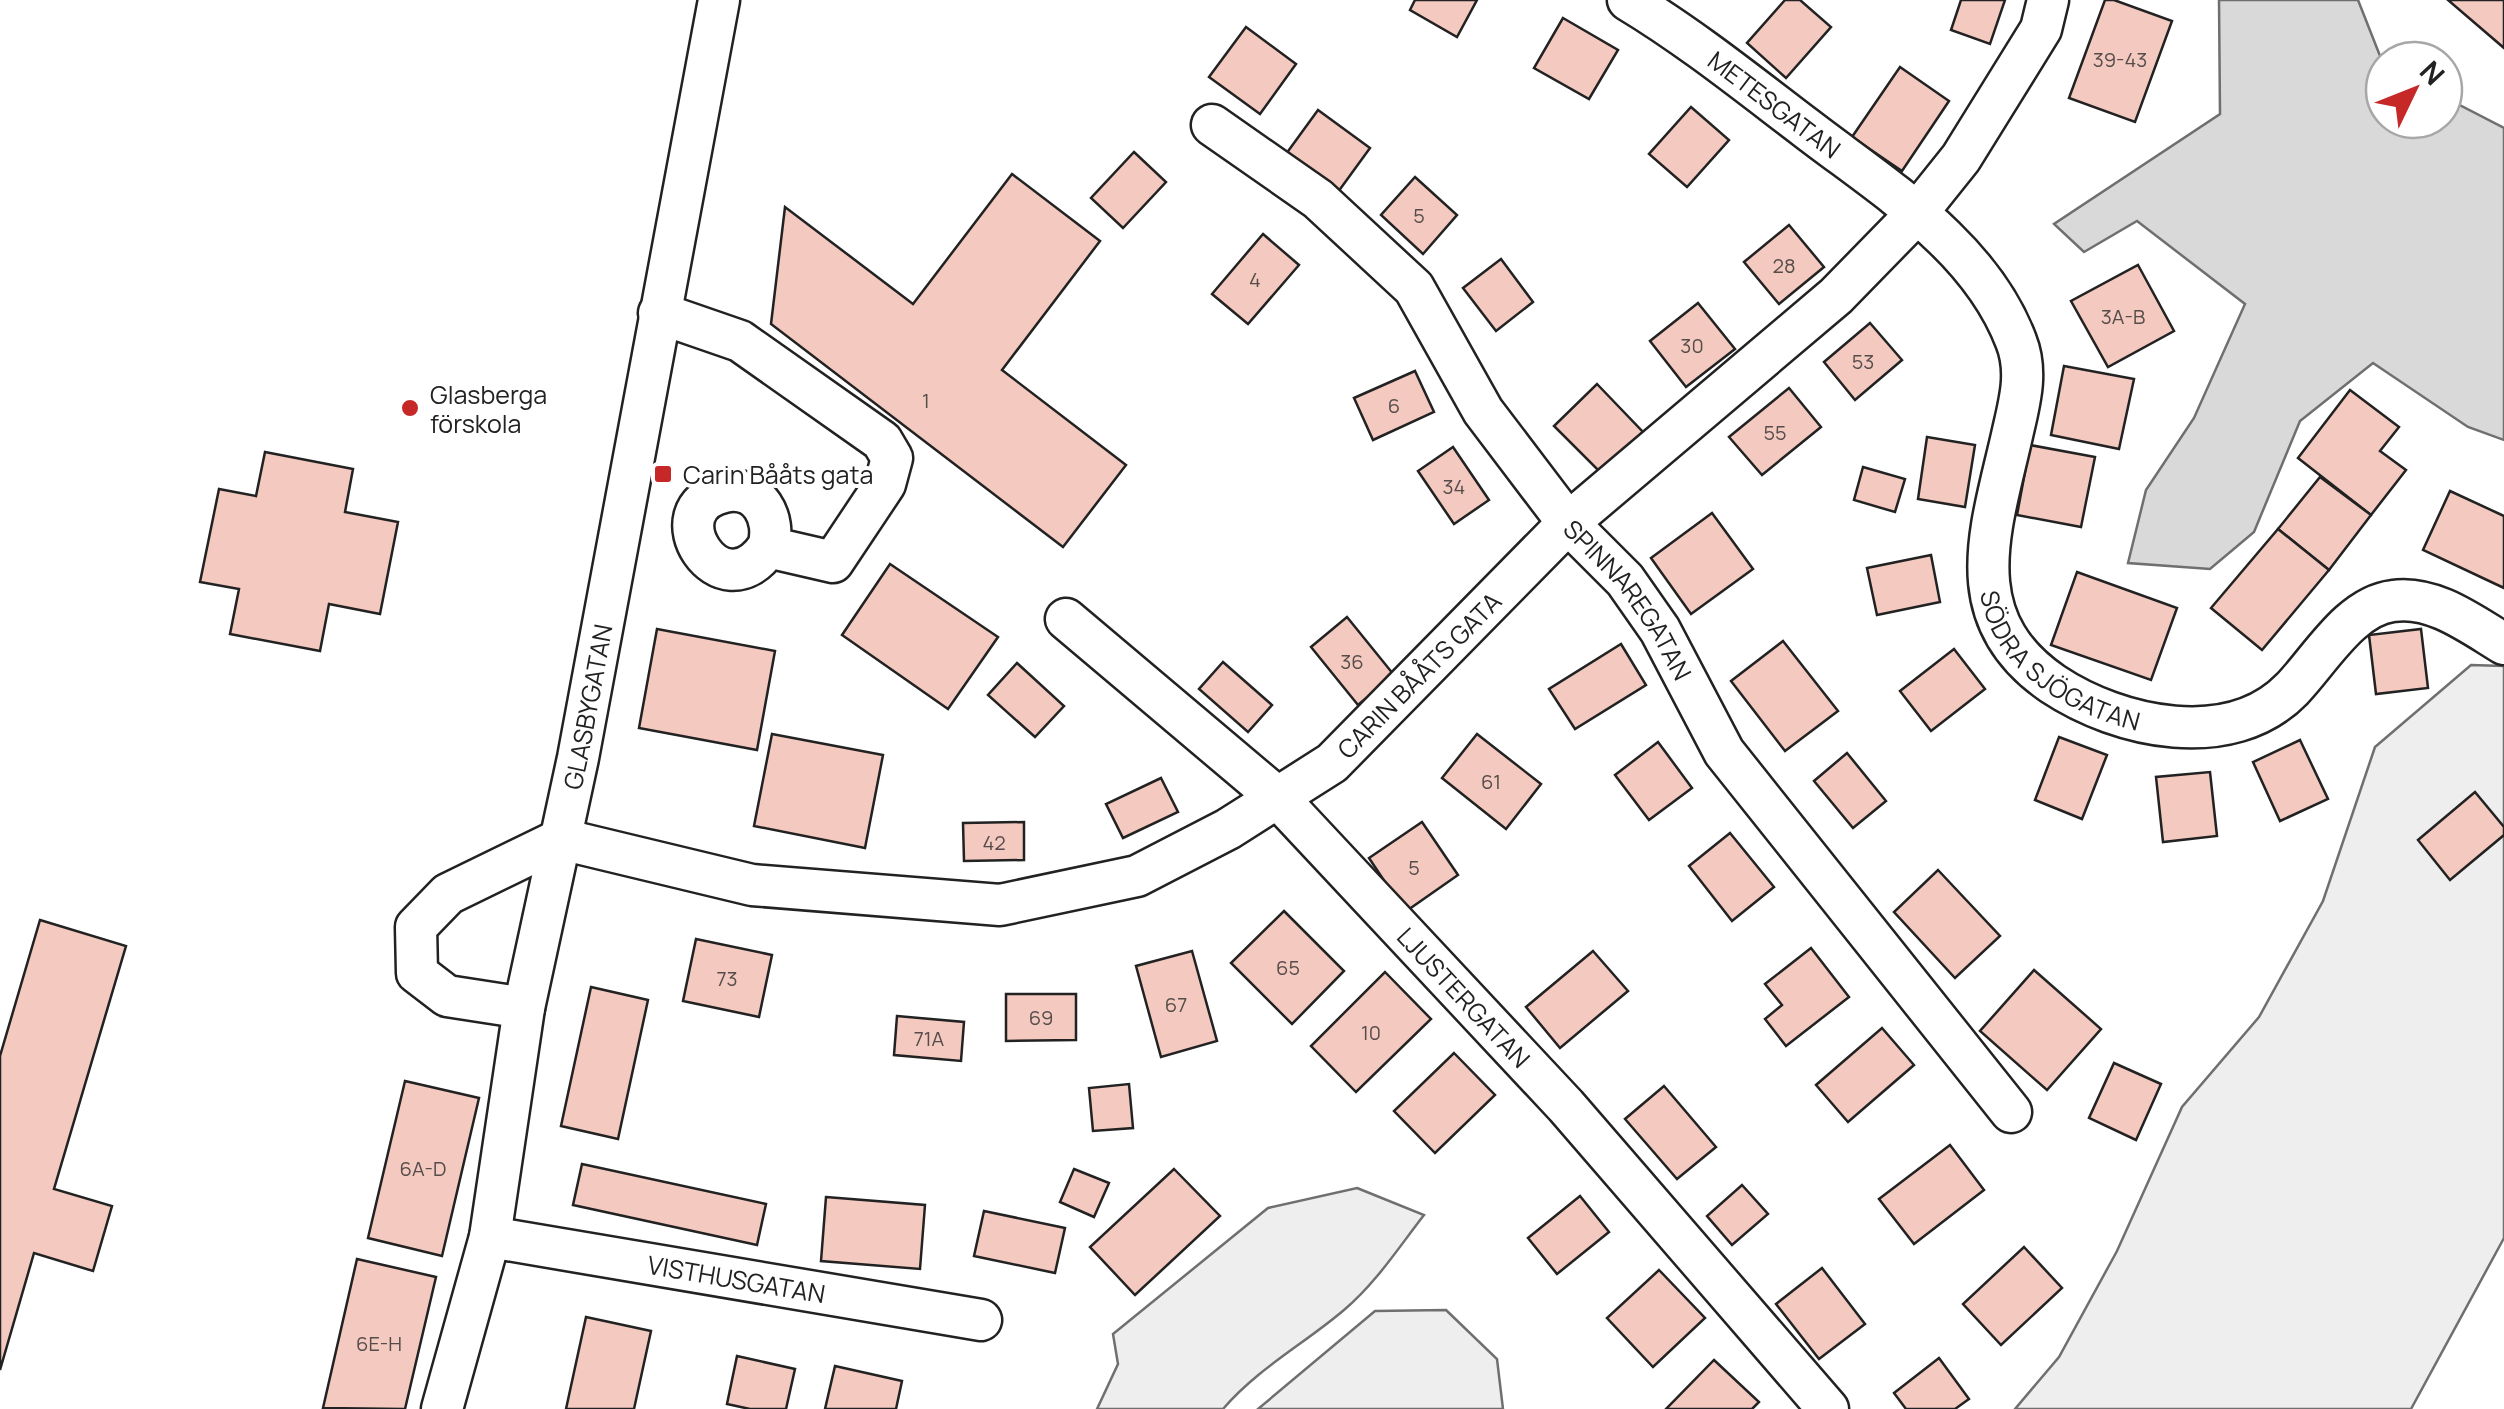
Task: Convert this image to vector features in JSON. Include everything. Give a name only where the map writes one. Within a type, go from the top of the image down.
[{"type":"street","name":"GLASBYGATAN","points":[[442,1409],[490,1237],[524,1008],[561,839],[718,0]]},
{"type":"street","name":"METESGATAN","points":[[1628,0],[1680,32],[1917,213]]},
{"type":"street","name":"CARIN BÅÅTS GATA","points":[[561,839],[752,885],[1000,905],[1137,876],[1228,829],[1332,763],[1568,523],[1836,296],[1917,213],[1961,158],[2041,29],[2048,0]]},
{"type":"street","name":"SPINNAREGATAN","points":[[1212,125],[1318,200],[1414,288],[1483,411],[1568,523],[1625,580],[1660,630],[1724,752],[2011,1112]]},
{"type":"street","name":"SÖDRA SJÖGATAN","points":[[1917,213],[1965,259],[1988,289],[2020,351],[2020,398],[1986,566],[1990,597],[2002,629],[2018,655],[2056,686],[2088,702],[2163,727],[2210,727],[2248,716],[2284,696],[2348,627],[2384,602],[2412,600],[2430,605],[2504,644]]},
{"type":"street","points":[[658,314],[740,341],[882,441],[892,458],[885,484],[833,562],[768,547]]},
{"type":"street","name":"LJUSTERGATAN","points":[[1066,620],[1278,798],[1566,1106],[1828,1409]]},
{"type":"street","points":[[524,1008],[447,996],[417,973],[416,927],[448,894],[561,839]]},
{"type":"street","name":"VISTHUSGATAN","points":[[490,1237],[982,1320]]},
{"type":"shaded area","points":[[2219,0],[2358,0],[2374,40],[2364,40],[2364,140],[2464,140],[2464,107],[2504,128],[2504,440],[2468,427],[2373,363],[2300,421],[2254,532],[2210,569],[2128,563],[2146,490],[2194,418],[2245,304],[2137,221],[2084,252],[2054,224],[2220,114]]},
{"type":"shaded area","points":[[2471,665],[2504,666],[2504,1238],[2411,1409],[2015,1409],[2059,1357],[2117,1251],[2182,1107],[2259,1017],[2323,901],[2375,747]]},
{"type":"shaded area","points":[[1357,1188],[1424,1215],[1377,1277],[1344,1310],[1266,1369],[1223,1409],[1097,1409],[1118,1364],[1113,1334],[1268,1208]]},
{"type":"shaded area","points":[[1446,1310],[1497,1359],[1503,1409],[1258,1409],[1375,1311]]},
{"type":"building","points":[[1415,0],[1477,0],[1457,37],[1410,10]]},
{"type":"building","points":[[1785,0],[1800,0],[1831,27],[1786,78],[1747,43]]},
{"type":"building","points":[[1961,0],[2005,0],[1990,44],[1951,30]]},
{"type":"building","points":[[2105,0],[2172,21],[2135,122],[2069,98]]},
{"type":"building","points":[[2448,0],[2504,0],[2504,48]]},
{"type":"building","points":[[1563,18],[1618,50],[1589,99],[1534,68]]},
{"type":"building","points":[[1246,27],[1296,64],[1260,114],[1209,77]]},
{"type":"building","points":[[1900,67],[1949,101],[1902,171],[1852,137]]},
{"type":"building","points":[[1691,107],[1729,140],[1687,187],[1649,154]]},
{"type":"building","points":[[1318,110],[1370,148],[1338,192],[1286,154]]},
{"type":"building","points":[[1134,152],[1166,182],[1123,228],[1091,198]]},
{"type":"building","points":[[1012,174],[1100,241],[1002,370],[1126,465],[1063,547],[771,324],[785,207],[913,304]]},
{"type":"building","points":[[1415,177],[1457,215],[1423,254],[1381,215]]},
{"type":"building","points":[[1789,225],[1824,267],[1779,304],[1744,262]]},
{"type":"building","points":[[1263,234],[1299,265],[1248,324],[1212,294]]},
{"type":"building","points":[[1501,259],[1533,302],[1496,331],[1463,288]]},
{"type":"building","points":[[2138,265],[2174,331],[2108,367],[2071,301]]},
{"type":"building","points":[[1698,303],[1735,349],[1686,387],[1650,341]]},
{"type":"building","points":[[1870,323],[1902,360],[1855,400],[1824,362]]},
{"type":"building","points":[[2064,366],[2134,379],[2119,449],[2051,435]]},
{"type":"building","points":[[1415,371],[1434,412],[1373,440],[1354,398]]},
{"type":"building","points":[[1597,384],[1643,432],[1601,473],[1554,426]]},
{"type":"building","points":[[1789,388],[1821,427],[1762,475],[1729,437]]},
{"type":"building","points":[[2350,390],[2399,427],[2380,451],[2406,470],[2371,515],[2298,458]]},
{"type":"building","points":[[1927,437],[1975,445],[1965,507],[1918,499]]},
{"type":"building","points":[[2030,445],[2095,457],[2081,527],[2017,515]]},
{"type":"building","points":[[1453,447],[1489,500],[1454,524],[1418,471]]},
{"type":"building","points":[[265,452],[353,469],[345,512],[398,522],[380,614],[329,604],[320,651],[230,634],[239,589],[200,582],[219,489],[256,496]]},
{"type":"building","points":[[1863,467],[1905,479],[1895,512],[1854,500]]},
{"type":"building","points":[[2320,477],[2371,515],[2329,570],[2278,529]]},
{"type":"building","points":[[2450,491],[2504,516],[2504,588],[2423,550]]},
{"type":"building","points":[[1712,513],[1753,569],[1691,614],[1651,558]]},
{"type":"building","points":[[2278,529],[2329,570],[2262,650],[2211,608]]},
{"type":"building","points":[[1931,555],[1940,602],[1877,615],[1867,568]]},
{"type":"building","points":[[890,564],[998,637],[948,709],[842,635]]},
{"type":"building","points":[[2077,572],[2177,608],[2151,680],[2051,645]]},
{"type":"building","points":[[1347,617],[1394,675],[1358,705],[1311,647]]},
{"type":"building","points":[[657,629],[775,651],[757,750],[639,728]]},
{"type":"building","points":[[2421,629],[2428,688],[2376,694],[2369,635]]},
{"type":"building","points":[[1783,641],[1838,711],[1785,751],[1731,681]]},
{"type":"building","points":[[1621,644],[1646,685],[1575,729],[1549,689]]},
{"type":"building","points":[[1954,649],[1985,689],[1931,731],[1900,691]]},
{"type":"building","points":[[1223,662],[1272,705],[1248,732],[1199,689]]},
{"type":"building","points":[[1017,663],[1064,706],[1035,737],[988,695]]},
{"type":"building","points":[[772,734],[883,755],[865,848],[754,826]]},
{"type":"building","points":[[1477,734],[1541,784],[1506,829],[1442,778]]},
{"type":"building","points":[[2059,737],[2107,755],[2082,819],[2035,800]]},
{"type":"building","points":[[2300,740],[2328,799],[2280,821],[2253,762]]},
{"type":"building","points":[[1658,742],[1692,788],[1649,820],[1615,775]]},
{"type":"building","points":[[1847,753],[1886,801],[1853,828],[1814,781]]},
{"type":"building","points":[[2210,772],[2217,836],[2163,842],[2156,777]]},
{"type":"building","points":[[1161,778],[1178,812],[1123,838],[1106,804]]},
{"type":"building","points":[[2475,792],[2504,827],[2504,835],[2450,880],[2418,840]]},
{"type":"building","points":[[1024,822],[1024,860],[964,861],[963,823]]},
{"type":"building","points":[[1422,822],[1458,875],[1405,912],[1369,858]]},
{"type":"building","points":[[1730,833],[1774,887],[1732,921],[1689,866]]},
{"type":"building","points":[[1938,870],[2000,936],[1955,978],[1894,912]]},
{"type":"building","points":[[1284,911],[1344,971],[1292,1024],[1231,963]]},
{"type":"building","points":[[40,920],[126,946],[54,1189],[112,1206],[93,1271],[34,1253],[0,1370],[0,1056]]},
{"type":"building","points":[[696,939],[772,955],[759,1017],[683,1001]]},
{"type":"building","points":[[1811,948],[1849,997],[1786,1046],[1765,1019],[1782,1005],[1765,984]]},
{"type":"building","points":[[1192,951],[1217,1041],[1161,1057],[1136,966]]},
{"type":"building","points":[[1593,951],[1628,991],[1560,1048],[1526,1007]]},
{"type":"building","points":[[2034,970],[2101,1029],[2047,1090],[1980,1031]]},
{"type":"building","points":[[1385,972],[1431,1019],[1356,1092],[1311,1046]]},
{"type":"building","points":[[591,987],[648,1000],[618,1139],[561,1126]]},
{"type":"building","points":[[1006,994],[1076,994],[1076,1040],[1006,1041]]},
{"type":"building","points":[[897,1016],[964,1022],[961,1061],[894,1055]]},
{"type":"building","points":[[1882,1028],[1914,1065],[1848,1122],[1816,1085]]},
{"type":"building","points":[[1454,1053],[1495,1095],[1435,1153],[1394,1111]]},
{"type":"building","points":[[2114,1063],[2161,1084],[2136,1140],[2089,1118]]},
{"type":"building","points":[[405,1081],[479,1098],[442,1256],[368,1238]]},
{"type":"building","points":[[1129,1084],[1133,1128],[1093,1131],[1089,1088]]},
{"type":"building","points":[[1664,1086],[1716,1147],[1677,1179],[1625,1119]]},
{"type":"building","points":[[1950,1145],[1984,1190],[1914,1244],[1879,1199]]},
{"type":"building","points":[[582,1164],[766,1204],[757,1245],[573,1205]]},
{"type":"building","points":[[1074,1169],[1109,1183],[1094,1217],[1060,1202]]},
{"type":"building","points":[[1174,1169],[1220,1216],[1135,1295],[1090,1247]]},
{"type":"building","points":[[1742,1185],[1768,1214],[1732,1245],[1707,1216]]},
{"type":"building","points":[[1580,1196],[1609,1232],[1557,1274],[1528,1238]]},
{"type":"building","points":[[826,1197],[925,1205],[920,1269],[821,1261]]},
{"type":"building","points":[[984,1211],[1065,1228],[1055,1273],[974,1256]]},
{"type":"building","points":[[2024,1247],[2062,1288],[2001,1345],[1963,1304]]},
{"type":"building","points":[[357,1259],[436,1277],[405,1409],[323,1408]]},
{"type":"building","points":[[1822,1268],[1865,1324],[1819,1359],[1776,1304]]},
{"type":"building","points":[[1659,1270],[1705,1318],[1653,1367],[1607,1318]]},
{"type":"building","points":[[586,1317],[651,1331],[634,1409],[566,1409]]},
{"type":"building","points":[[737,1356],[795,1369],[786,1409],[750,1409],[727,1404]]},
{"type":"building","points":[[1939,1358],[1969,1399],[1955,1409],[1906,1409],[1894,1393]]},
{"type":"building","points":[[1714,1360],[1759,1402],[1752,1409],[1666,1409]]},
{"type":"building","points":[[835,1366],[902,1381],[896,1409],[825,1409]]},
{"type":"place","name":"Glasberga förskola","points":[[410,408]]},
{"type":"place","name":"Carin Bååts gata","points":[[663,474]]}]
